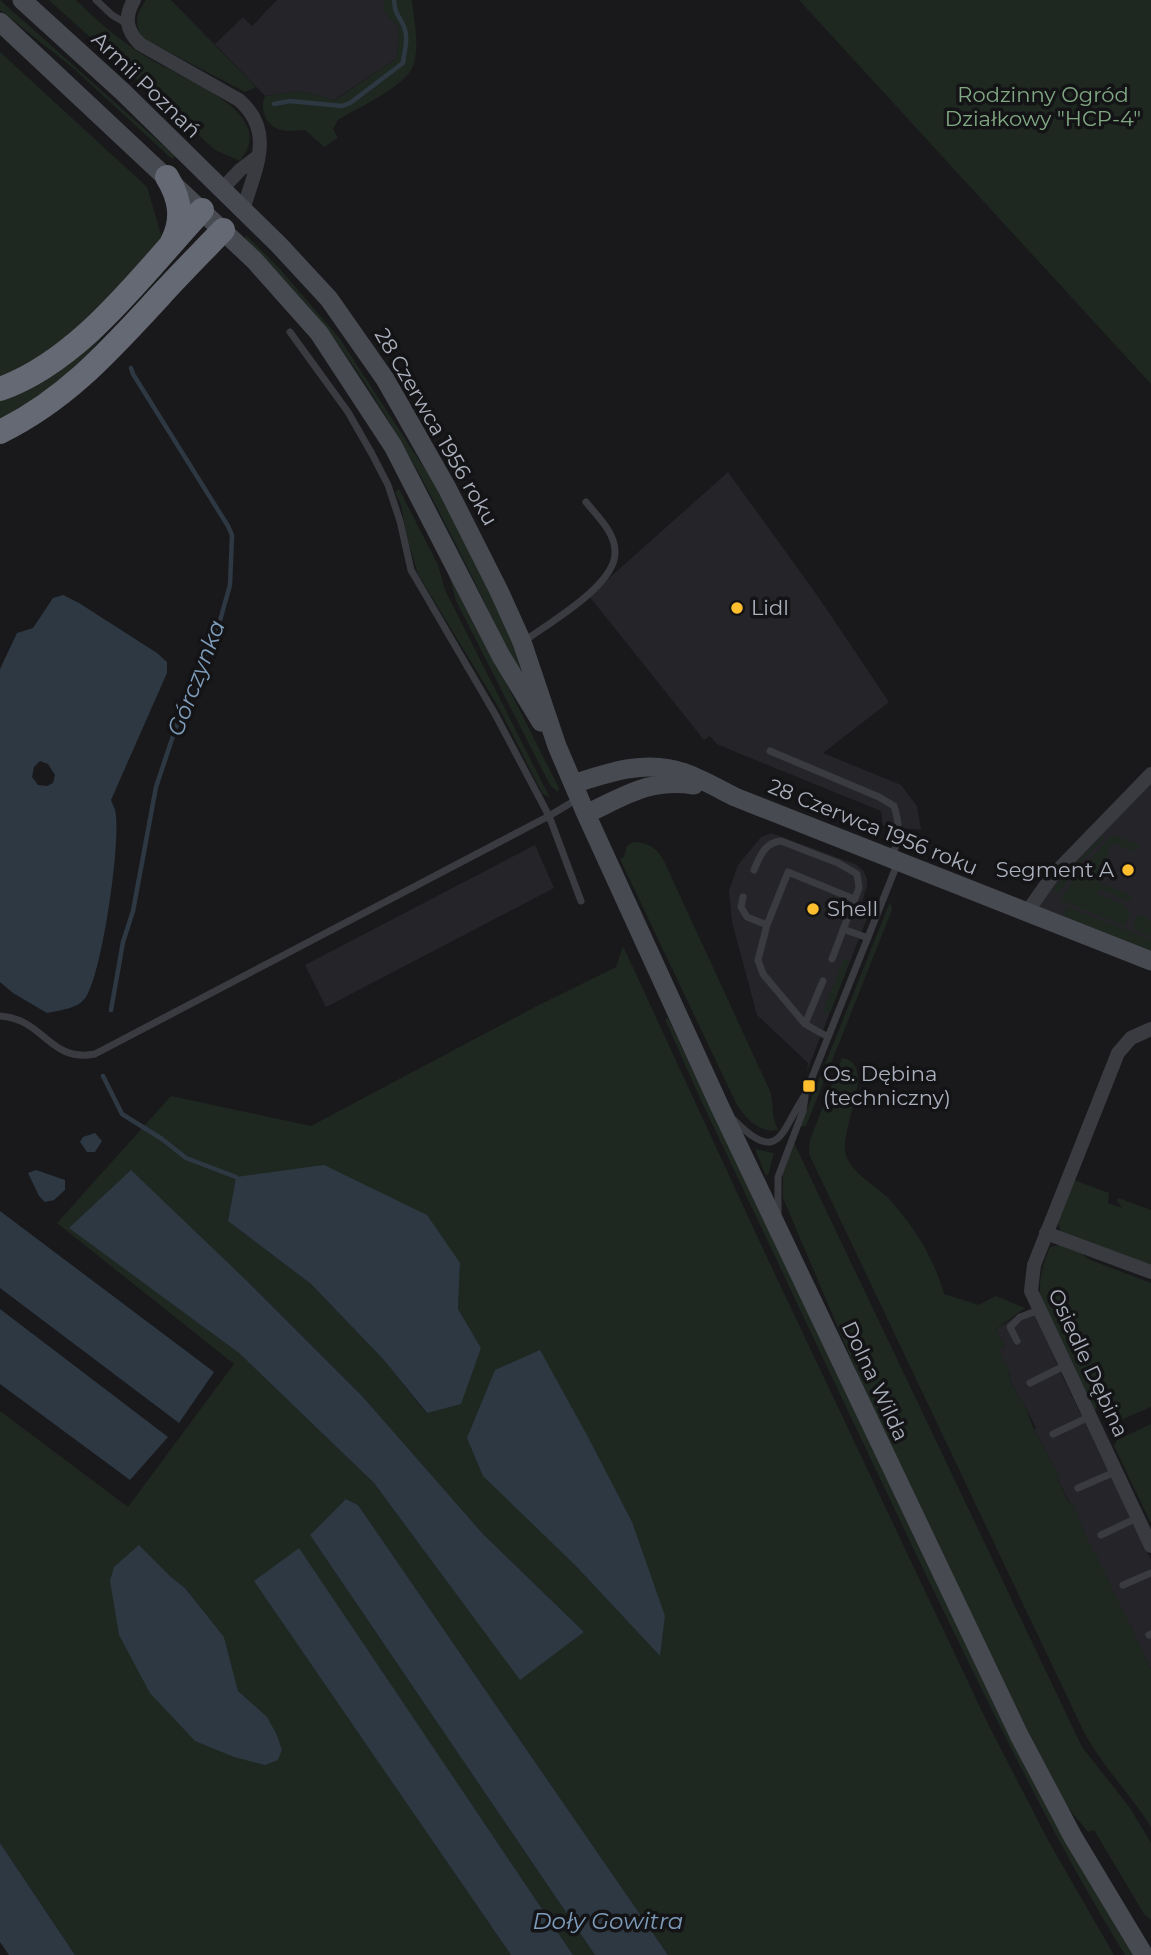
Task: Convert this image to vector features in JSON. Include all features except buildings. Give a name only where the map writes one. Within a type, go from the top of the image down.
[{"type":"highway","points":[[167,177],[178,201],[180,215],[172,243]]},
{"type":"highway","points":[[0,389],[40,369],[75,343],[108,313],[172,243],[194,202]]},
{"type":"highway","points":[[0,432],[69,388],[111,349],[223,230]]},
{"type":"main road","name":"Armii Poznań","points":[[22,0],[123,92],[207,175]]},
{"type":"main road","points":[[0,22],[194,202],[222,189]]},
{"type":"main road","name":"28 Czerwca 1956 roku","points":[[207,175],[329,299],[370,355],[470,530],[522,642],[556,746],[580,799]]},
{"type":"main road","name":"28 Czerwca 1956 roku","points":[[194,202],[288,296],[337,358],[393,446],[501,656],[556,746]]},
{"type":"main road","points":[[223,230],[243,210]]},
{"type":"main road","name":"28 Czerwca 1956 roku","points":[[580,799],[604,774],[653,766],[682,772],[735,797],[1151,961]]},
{"type":"main road","name":"28 Czerwca 1956 roku","points":[[580,799],[659,783],[688,784],[735,797]]},
{"type":"main road","name":"Dolna Wilda","points":[[580,799],[719,1105],[1019,1735],[1073,1837],[1145,1947]]},
{"type":"street","points":[[134,0],[127,24],[133,37],[146,48],[228,93],[247,108],[256,121],[261,135],[243,210]]},
{"type":"street","points":[[222,189],[257,157]]},
{"type":"street","points":[[1027,912],[1053,875],[1151,774]]},
{"type":"street","name":"Osiedle Dębina","points":[[1151,1029],[1131,1038],[1118,1053],[1046,1233],[1030,1285],[1064,1366],[1151,1546]]},
{"type":"street","points":[[1046,1233],[1151,1272]]},
{"type":"lane","points":[[96,0],[127,24]]},
{"type":"lane","points":[[290,332],[348,412],[372,454],[392,497],[411,570],[495,714],[550,816],[581,901]]},
{"type":"lane","points":[[522,642],[592,591],[612,567],[616,552],[609,531],[586,502]]},
{"type":"lane","points":[[719,1105],[747,1134],[758,1140],[774,1142],[782,1137],[805,1095],[828,1037],[867,938],[895,860],[898,843],[900,823],[894,806],[879,797],[770,751]]},
{"type":"lane","points":[[0,1016],[10,1016],[29,1023],[64,1052],[85,1056],[95,1054],[580,799]]},
{"type":"lane","points":[[754,870],[764,849],[781,841],[855,871],[859,888],[832,959]]},
{"type":"lane","points":[[828,1037],[805,1024],[763,974],[758,960],[788,872],[854,899]]},
{"type":"lane","points":[[743,897],[741,907],[747,917],[768,925]]},
{"type":"lane","points":[[843,929],[867,938]]},
{"type":"lane","points":[[805,1024],[823,981]]},
{"type":"lane","points":[[779,1232],[776,1185],[803,1111],[805,1095]]},
{"type":"lane","points":[[1017,1341],[1010,1327],[1020,1317],[1040,1310]]},
{"type":"lane","points":[[1030,1383],[1064,1366]]},
{"type":"lane","points":[[1052,1434],[1089,1417]]},
{"type":"lane","points":[[1078,1488],[1115,1472]]},
{"type":"lane","points":[[1101,1535],[1137,1518]]},
{"type":"lane","points":[[1124,1585],[1151,1573]]},
{"type":"shaded area","points":[[277,0],[384,0],[384,12],[399,27],[397,58],[334,100],[300,91],[265,96],[215,44],[243,17],[252,26]]},
{"type":"shaded area","points":[[728,472],[819,598],[889,702],[823,753],[901,785],[917,806],[921,830],[883,826],[881,811],[717,744],[710,736],[704,740],[589,596]]},
{"type":"shaded area","points":[[1151,774],[1151,961],[1027,912]]},
{"type":"shaded area","points":[[771,833],[855,864],[863,870],[867,879],[861,906],[869,913],[807,1071],[808,1063],[757,1015],[732,922],[729,891],[738,865],[761,837]]},
{"type":"shaded area","points":[[535,845],[554,888],[326,1007],[305,965]]},
{"type":"shaded area","points":[[1032,1307],[1151,1560],[1151,1669],[1093,1553],[1072,1503],[1058,1480],[1060,1478],[998,1350],[1005,1347],[996,1329]]},
{"type":"green space","points":[[0,0],[175,156],[172,159],[72,67],[0,10]]},
{"type":"green space","points":[[49,0],[76,0],[134,49],[213,94],[238,112],[245,122],[250,138],[240,161],[215,150]]},
{"type":"green space","points":[[146,0],[171,0],[256,87],[245,92],[144,39],[138,29],[137,20]]},
{"type":"green space","points":[[384,0],[412,0],[416,33],[415,58],[413,66],[401,82],[338,120],[333,129],[338,138],[324,147],[305,130],[284,131],[271,125],[263,111],[265,96],[300,91],[335,100],[397,58],[399,27],[384,12]]},
{"type":"green space","name":"Rodzinny Ogród Działkowy \"HCP-4\"","points":[[799,0],[1151,0],[1151,384]]},
{"type":"green space","points":[[0,52],[147,187],[163,241],[101,306],[44,355],[0,378]]},
{"type":"green space","points":[[246,235],[280,269],[340,339],[434,483],[487,585],[533,690],[518,670],[413,464],[366,385],[318,318],[245,238]]},
{"type":"green space","points":[[122,314],[64,377],[0,423],[0,396]]},
{"type":"green space","points":[[399,489],[438,565],[445,590],[550,798],[542,793],[499,708],[418,574],[401,505],[395,492]]},
{"type":"green space","points":[[446,564],[559,788],[558,792],[550,785],[456,601]]},
{"type":"green space","points":[[1113,835],[1139,845],[1136,852],[1112,843],[1097,881],[1132,896],[1130,902],[1099,889],[1097,894],[1123,904],[1123,907],[1131,911],[1125,926],[1060,900],[1083,867]]},
{"type":"green space","points":[[1102,836],[1104,838],[1079,864],[1059,893],[1053,888]]},
{"type":"green space","points":[[633,842],[652,847],[664,861],[770,1091],[779,1130],[765,1129],[754,1124],[737,1105],[620,859],[624,857],[627,846]]},
{"type":"green space","points":[[890,902],[892,910],[806,1126],[800,1127]]},
{"type":"green space","points":[[1067,907],[1151,940],[1151,951],[1063,916]]},
{"type":"green space","points":[[1138,914],[1147,917],[1151,922],[1151,936],[1132,928]]},
{"type":"green space","points":[[623,946],[987,1722],[1049,1842],[1114,1955],[668,1955],[358,1505],[347,1499],[310,1535],[595,1955],[573,1955],[299,1549],[255,1581],[511,1955],[75,1955],[0,1843],[0,1411],[128,1507],[234,1364],[57,1223],[171,1096],[311,1126],[616,967]],"holes":[[[236,1177],[460,1263],[458,1309],[481,1348],[426,1413],[383,1359],[311,1284],[228,1221]],[[69,1227],[249,1283],[363,1397],[483,1534],[584,1632],[520,1679],[374,1483],[239,1353]],[[139,1545],[185,1588],[224,1637],[238,1691],[277,1735],[282,1750],[278,1760]],[[574,1564],[665,1616],[660,1656]]]},
{"type":"green space","points":[[847,958],[849,963],[831,1011],[825,1014],[823,1011],[843,960]]},
{"type":"green space","points":[[668,1018],[999,1715],[1061,1834],[1134,1955],[1125,1955],[1098,1909],[997,1720],[699,1096],[665,1019]]},
{"type":"green space","points":[[842,1058],[852,1063],[857,1072],[855,1099],[845,1144],[849,1162],[863,1178],[887,1197],[914,1230],[935,1267],[944,1294],[979,1305],[996,1296],[1025,1308],[996,1329],[1005,1347],[999,1350],[1011,1377],[1009,1378],[1021,1402],[1023,1401],[1034,1429],[1060,1478],[1058,1480],[1069,1503],[1072,1502],[1093,1552],[1151,1669],[1151,1827],[1083,1730],[809,1154],[810,1140]]},
{"type":"green space","points":[[794,1143],[1082,1747],[1130,1808],[1151,1843],[1151,1920],[1144,1914],[1094,1830],[1088,1832],[1065,1804],[1044,1766],[875,1415],[783,1198],[783,1173]]},
{"type":"green space","points":[[755,1149],[774,1153],[768,1175],[765,1174]]},
{"type":"green space","points":[[1074,1180],[1109,1193],[1108,1203],[1122,1208],[1118,1198],[1151,1210],[1151,1267],[1061,1232],[1057,1221]]},
{"type":"green space","points":[[1060,1245],[1081,1253],[1088,1259],[1151,1283],[1151,1407],[1109,1425],[1115,1408],[1099,1401],[1094,1414],[1041,1302],[1040,1280],[1045,1261],[1050,1247]]},
{"type":"green space","points":[[1151,1424],[1151,1523],[1114,1446],[1117,1440]]},
{"type":"water","points":[[63,595],[79,603],[157,653],[167,662],[167,673],[111,800],[115,810],[116,847],[104,935],[92,983],[83,1001],[47,1013],[0,982],[0,669],[17,633],[33,628],[53,598]],"holes":[[[40,761],[48,764],[55,775],[53,783],[47,786],[38,785],[32,777],[34,767]]]},
{"type":"water","points":[[95,1133],[102,1141],[95,1152],[87,1152],[80,1142],[83,1137]]},
{"type":"water","points":[[324,1165],[427,1215],[460,1263],[458,1309],[481,1348],[461,1404],[427,1413],[383,1359],[311,1284],[228,1221],[236,1177]]},
{"type":"water","points":[[36,1170],[65,1180],[65,1190],[54,1200],[45,1202],[39,1196],[28,1173]]},
{"type":"water","points":[[131,1170],[363,1397],[483,1534],[584,1632],[520,1680],[374,1483],[239,1353],[69,1228]]},
{"type":"water","points":[[0,1211],[214,1372],[179,1423],[0,1288]]},
{"type":"water","points":[[0,1309],[168,1437],[130,1480],[0,1384]]},
{"type":"water","points":[[540,1350],[632,1522],[665,1616],[660,1656],[574,1564],[483,1476],[467,1438],[495,1370]]},
{"type":"water","name":"Doły Gowitra","points":[[346,1499],[358,1505],[668,1955],[595,1955],[310,1535]]},
{"type":"water","points":[[139,1545],[185,1588],[224,1637],[238,1691],[267,1717],[277,1735],[282,1750],[278,1760],[265,1765],[234,1757],[195,1741],[150,1693],[119,1635],[110,1581],[114,1567]]},
{"type":"water","name":"Doły Gowitra","points":[[299,1548],[573,1955],[511,1955],[254,1581]]},
{"type":"water","points":[[0,1843],[75,1955],[9,1955],[0,1942]]},
{"type":"waterway","name":"Górczynka","points":[[274,104],[290,101],[342,106],[350,103],[403,63],[406,36],[394,0]]},
{"type":"waterway","name":"Górczynka","points":[[111,1010],[156,787],[183,706],[219,624],[230,585],[232,535],[131,368]]},
{"type":"waterway","name":"Górczynka","points":[[103,1076],[122,1114],[186,1158],[236,1177]]},
{"type":"place","name":"Lidl","points":[[737,608]]},
{"type":"place","name":"Segment A","points":[[1128,870]]},
{"type":"place","name":"Shell","points":[[813,909]]},
{"type":"place","name":"Os. Dębina (techniczny)","points":[[809,1086]]}]
